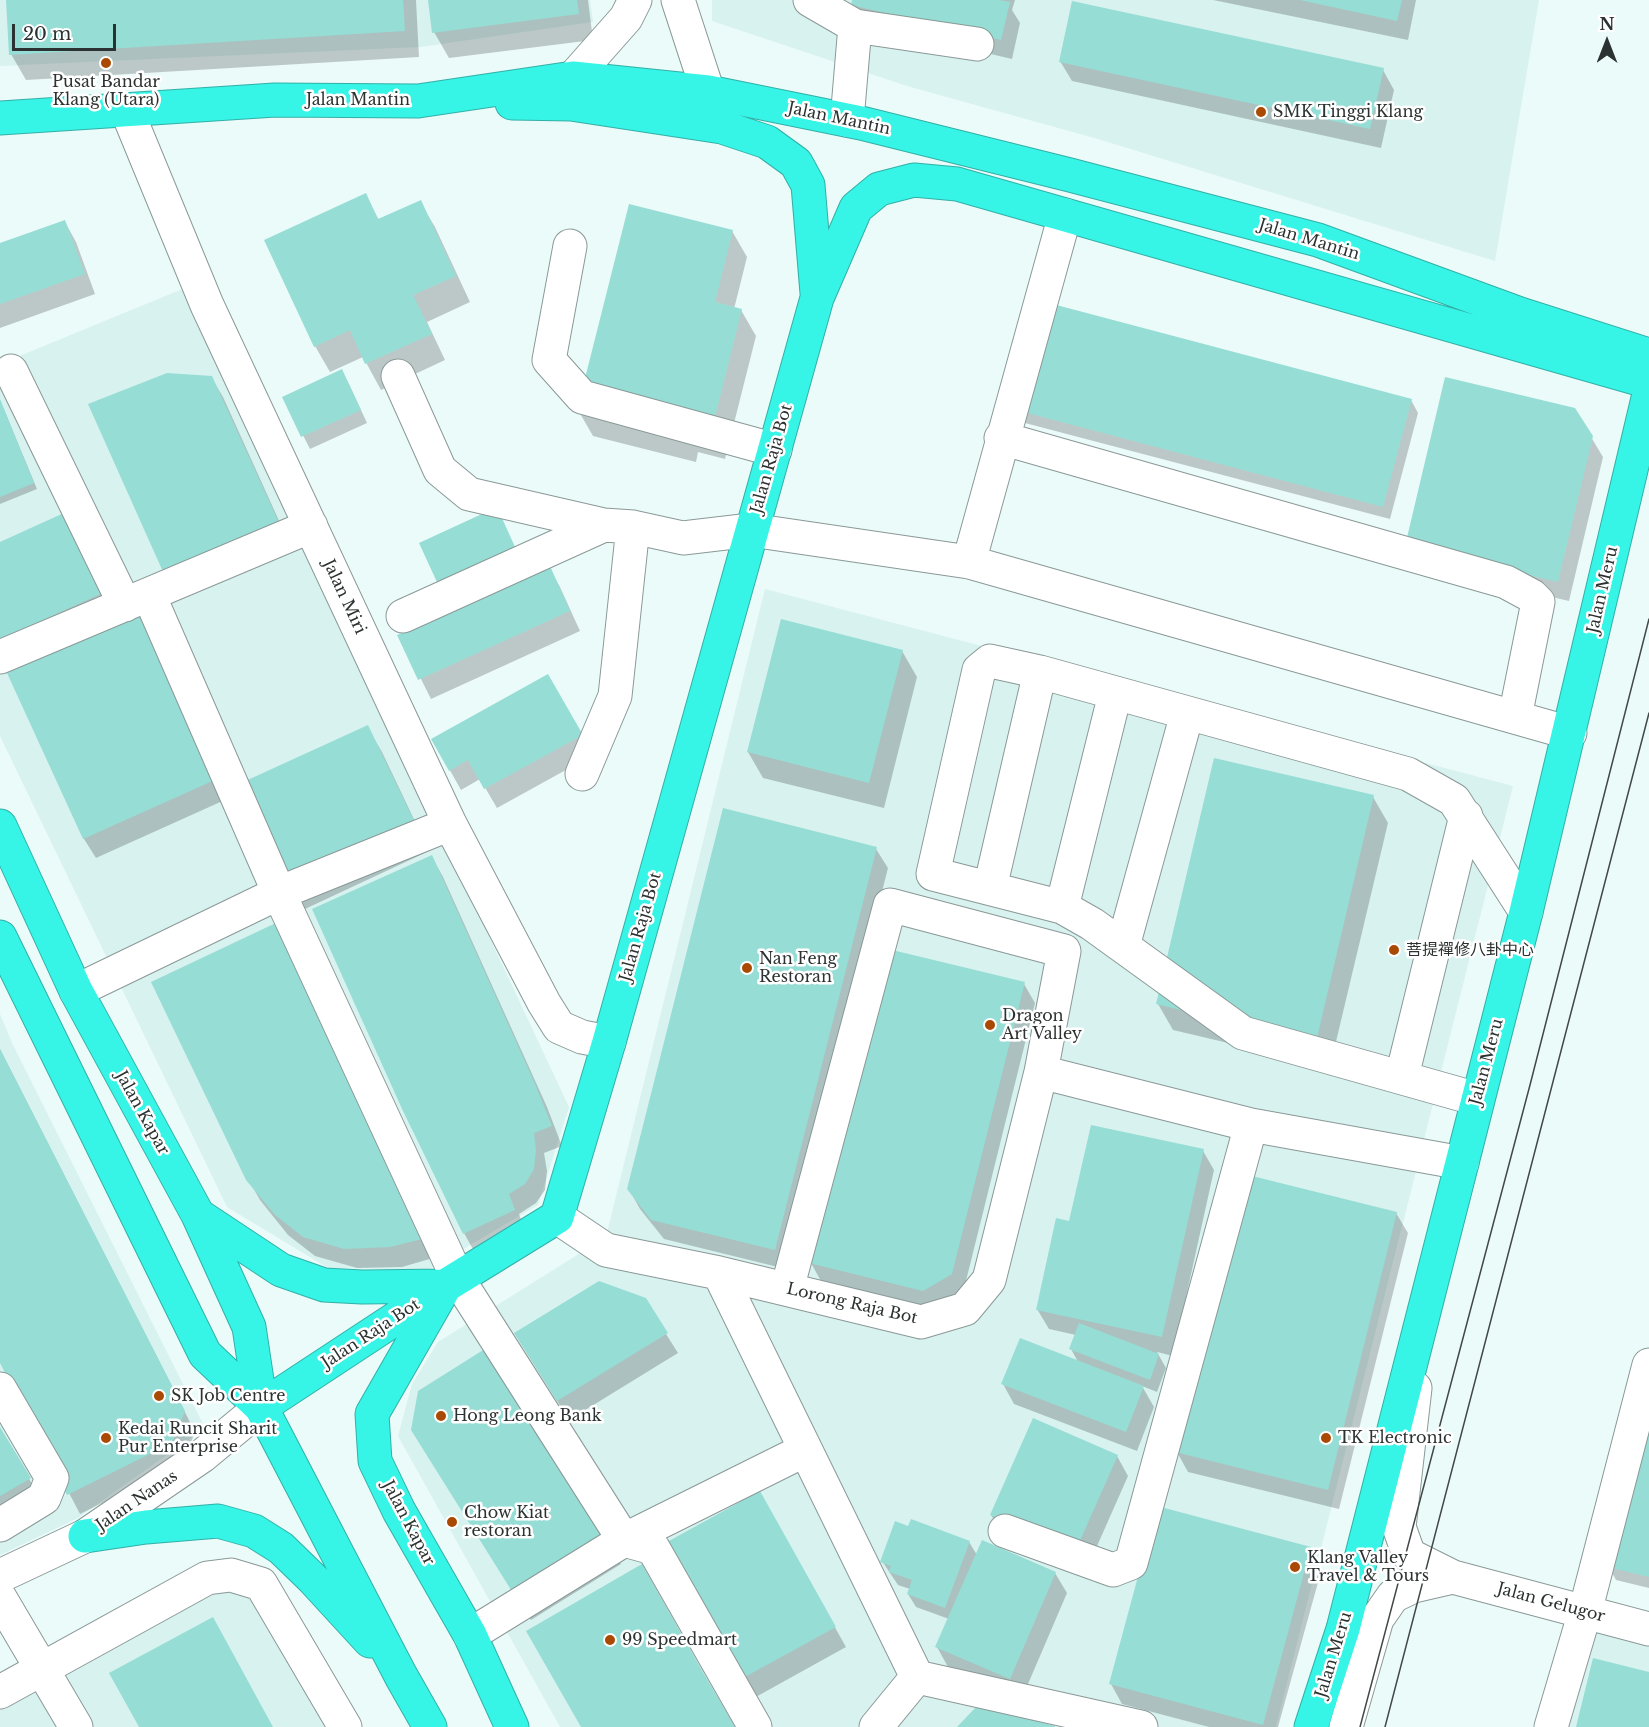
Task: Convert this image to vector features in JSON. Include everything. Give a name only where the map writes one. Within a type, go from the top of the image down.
[{"type":"highway","name":"Jalan Mantin","points":[[0,118],[274,100],[418,101],[573,78],[708,92],[846,120],[1070,175],[1318,240],[1520,314],[1649,355]]},
{"type":"highway","points":[[418,101],[571,104],[722,127],[767,142],[796,163],[808,185],[817,298]]},
{"type":"highway","points":[[817,298],[856,208],[879,189],[914,180],[957,184],[1649,382]]},
{"type":"highway","name":"Jalan Raja Bot","points":[[261,1407],[556,1217],[609,1042],[817,298]]},
{"type":"highway","name":"Jalan Meru","points":[[1311,1727],[1343,1629],[1526,912],[1649,393]]},
{"type":"highway","name":"Jalan Kapar","points":[[0,826],[76,992],[198,1215],[249,1327],[261,1407],[401,1676],[430,1727]]},
{"type":"highway","name":"Jalan Kapar","points":[[0,936],[205,1354],[261,1407]]},
{"type":"highway","points":[[198,1215],[281,1270],[324,1284],[362,1287],[452,1282]]},
{"type":"highway","name":"Jalan Kapar","points":[[452,1282],[372,1414],[375,1461],[399,1511],[470,1635],[512,1727]]},
{"type":"highway","points":[[85,1536],[146,1527],[218,1521],[254,1531],[281,1548],[313,1579],[401,1676]]},
{"type":"street","points":[[573,78],[626,18],[635,0]]},
{"type":"street","points":[[678,0],[708,92]]},
{"type":"street","points":[[810,0],[855,26],[977,44]]},
{"type":"street","points":[[846,120],[855,26]]},
{"type":"street","name":"Jalan Miri","points":[[127,111],[207,305],[450,824],[544,1004],[559,1027],[582,1036],[609,1042]]},
{"type":"street","points":[[969,562],[1001,438],[1065,215]]},
{"type":"street","points":[[570,246],[549,360],[582,397],[775,450]]},
{"type":"street","points":[[11,371],[137,600],[279,893],[452,1282],[624,1540],[653,1548],[755,1727]]},
{"type":"street","points":[[398,376],[440,470],[469,494],[683,538],[751,530],[969,562],[1570,733]]},
{"type":"street","points":[[1001,438],[1506,582],[1523,591],[1538,602],[1515,717]]},
{"type":"street","points":[[0,657],[311,526]]},
{"type":"street","points":[[403,616],[619,526]]},
{"type":"street","points":[[582,774],[615,696],[619,526]]},
{"type":"street","points":[[1477,1099],[1243,1033],[1092,924],[1062,907],[933,874],[979,670],[990,661],[1040,672],[1408,774],[1454,800],[1526,912]]},
{"type":"street","points":[[990,888],[1040,672]]},
{"type":"street","points":[[1062,907],[1115,694]]},
{"type":"street","points":[[1123,946],[1187,714]]},
{"type":"street","points":[[1402,1076],[1466,816]]},
{"type":"street","points":[[76,992],[279,893],[450,824]]},
{"type":"street","name":"Lorong Raja Bot","points":[[556,1217],[606,1250],[719,1273],[921,1322],[964,1309],[989,1280],[1041,1072],[1064,951],[890,905],[787,1289]]},
{"type":"street","points":[[1041,1072],[1251,1125],[1462,1162]]},
{"type":"street","points":[[1005,1531],[1113,1570],[1131,1563],[1251,1125]]},
{"type":"street","points":[[719,1273],[917,1677]]},
{"type":"street","name":"Jalan Gelugor","points":[[1424,1312],[1399,1527],[1409,1555],[1454,1577],[1649,1629]]},
{"type":"street","points":[[1551,1727],[1585,1612],[1649,1365]]},
{"type":"street","points":[[0,1389],[52,1478],[44,1498],[0,1525]]},
{"type":"street","name":"Jalan Nanas","points":[[0,1576],[85,1536],[202,1456],[261,1407]]},
{"type":"street","points":[[470,1635],[624,1540],[805,1450]]},
{"type":"street","points":[[0,1692],[207,1578],[231,1575],[261,1584],[345,1727]]},
{"type":"street","name":"Jalan Meru","points":[[1346,1727],[1377,1619],[1393,1596],[1414,1586],[1454,1577]]},
{"type":"street","points":[[0,1598],[76,1727]]},
{"type":"street","points":[[876,1727],[917,1677]]},
{"type":"street","points":[[917,1677],[1141,1727]]},
{"type":"shaded area","points":[[0,0],[590,0],[593,22],[421,47],[0,66]]},
{"type":"shaded area","name":"SMK Tinggi Klang","points":[[712,0],[1539,0],[1495,261],[1098,139],[907,86],[712,21]]},
{"type":"shaded area","points":[[185,288],[569,1107],[538,1205],[428,1270],[328,1268],[227,1207],[0,736],[0,364]]},
{"type":"shaded area","points":[[765,589],[1513,786],[1276,1727],[560,1727],[398,1436],[412,1384],[438,1342],[606,1237]]},
{"type":"shaded area","points":[[0,1014],[13,1045],[205,1428],[78,1518],[0,1555]]},
{"type":"shaded area","points":[[233,1588],[253,1598],[328,1727],[0,1727],[0,1706],[209,1590]]},
{"type":"shaded area","points":[[1592,1627],[1649,1642],[1649,1727],[1561,1727]]},
{"type":"building","points":[[6,0],[403,0],[405,31],[9,55]]},
{"type":"building","points":[[428,0],[577,0],[579,14],[432,33]]},
{"type":"building","points":[[852,0],[999,0],[1010,2],[1001,40],[851,5]]},
{"type":"building","points":[[1300,0],[1402,0],[1397,21]]},
{"type":"building","points":[[1072,1],[1384,68],[1370,129],[1059,62]]},
{"type":"building","points":[[366,193],[378,219],[421,200],[456,276],[413,295],[432,334],[365,364],[350,330],[314,347],[264,240]]},
{"type":"building","points":[[629,204],[733,230],[715,302],[742,309],[711,433],[577,410]]},
{"type":"building","points":[[65,220],[85,274],[0,304],[0,243]]},
{"type":"building","points":[[1045,302],[1412,399],[1383,507],[1016,410]]},
{"type":"building","points":[[342,369],[361,410],[301,437],[282,397]]},
{"type":"building","points":[[167,373],[212,376],[280,525],[164,574],[88,404]]},
{"type":"building","points":[[1445,377],[1575,408],[1593,436],[1558,582],[1405,546]]},
{"type":"building","points":[[0,399],[34,483],[0,497]]},
{"type":"building","points":[[77,507],[114,588],[0,639],[0,542]]},
{"type":"building","points":[[497,507],[520,558],[442,593],[419,543]]},
{"type":"building","points":[[550,566],[570,611],[418,680],[397,635]]},
{"type":"building","points":[[140,612],[217,779],[83,839],[7,673]]},
{"type":"building","points":[[781,619],[903,650],[869,783],[747,752]]},
{"type":"building","points":[[548,674],[583,735],[484,789],[468,760],[449,771],[431,739]]},
{"type":"building","points":[[368,725],[416,825],[288,884],[241,783]]},
{"type":"building","points":[[1214,758],[1374,795],[1316,1042],[1156,1004]]},
{"type":"building","points":[[723,808],[877,847],[775,1250],[651,1220],[627,1189]]},
{"type":"building","points":[[432,855],[552,1126],[534,1133],[536,1150],[534,1169],[525,1184],[509,1194],[515,1210],[463,1234],[403,1111],[312,909]]},
{"type":"building","points":[[280,921],[430,1237],[390,1247],[344,1249],[303,1237],[275,1215],[246,1180],[151,982]]},
{"type":"building","points":[[888,949],[1025,982],[952,1274],[923,1291],[809,1263]]},
{"type":"building","points":[[0,1049],[185,1411],[172,1443],[67,1495],[0,1363]]},
{"type":"building","points":[[1091,1125],[1204,1149],[1162,1337],[1036,1310],[1056,1218],[1069,1221]]},
{"type":"building","points":[[1244,1174],[1397,1212],[1328,1490],[1175,1452]]},
{"type":"building","points":[[599,1281],[646,1298],[668,1333],[557,1401],[514,1333]]},
{"type":"building","points":[[1079,1323],[1159,1354],[1150,1380],[1069,1349]]},
{"type":"building","points":[[1020,1338],[1144,1386],[1126,1432],[1001,1384]]},
{"type":"building","points":[[488,1347],[611,1544],[518,1601],[411,1430],[418,1391]]},
{"type":"building","points":[[1649,1397],[1649,1577],[1607,1567]]},
{"type":"building","points":[[1033,1418],[1118,1455],[1075,1552],[990,1515]]},
{"type":"building","points":[[0,1427],[31,1478],[0,1496]]},
{"type":"building","points":[[760,1491],[836,1627],[732,1684],[656,1548]]},
{"type":"building","points":[[1157,1506],[1311,1547],[1263,1725],[1109,1684]]},
{"type":"building","points":[[911,1519],[970,1541],[945,1608],[907,1594],[912,1580],[889,1572],[891,1566],[880,1562],[895,1521],[908,1526]]},
{"type":"building","points":[[982,1540],[1056,1572],[1010,1679],[935,1647]]},
{"type":"building","points":[[642,1564],[735,1727],[581,1727],[526,1631]]},
{"type":"building","points":[[213,1617],[273,1727],[139,1727],[109,1673]]},
{"type":"building","points":[[1593,1658],[1649,1672],[1649,1727],[1576,1727]]},
{"type":"building","points":[[978,1705],[1055,1726],[1055,1727],[957,1727]]},
{"type":"tram line","points":[[1360,1727],[1530,1085],[1649,619]]},
{"type":"tram line","points":[[1385,1727],[1649,713]]},
{"type":"place","name":"Pusat Bandar Klang (Utara)","points":[[106,63]]},
{"type":"place","name":"SMK Tinggi Klang","points":[[1261,112]]},
{"type":"place","name":"菩提禪修八卦中心","points":[[1394,950]]},
{"type":"place","name":"Nan Feng Restoran","points":[[747,968]]},
{"type":"place","name":"Dragon Art Valley","points":[[990,1025]]},
{"type":"place","name":"SK Job Centre","points":[[159,1396]]},
{"type":"place","name":"Hong Leong Bank","points":[[441,1416]]},
{"type":"place","name":"Kedai Runcit Sharit Pur Enterprise","points":[[106,1438]]},
{"type":"place","name":"TK Electronic","points":[[1326,1438]]},
{"type":"place","name":"Chow Kiat restoran","points":[[452,1522]]},
{"type":"place","name":"Klang Valley Travel & Tours","points":[[1295,1567]]},
{"type":"place","name":"99 Speedmart","points":[[610,1640]]}]
